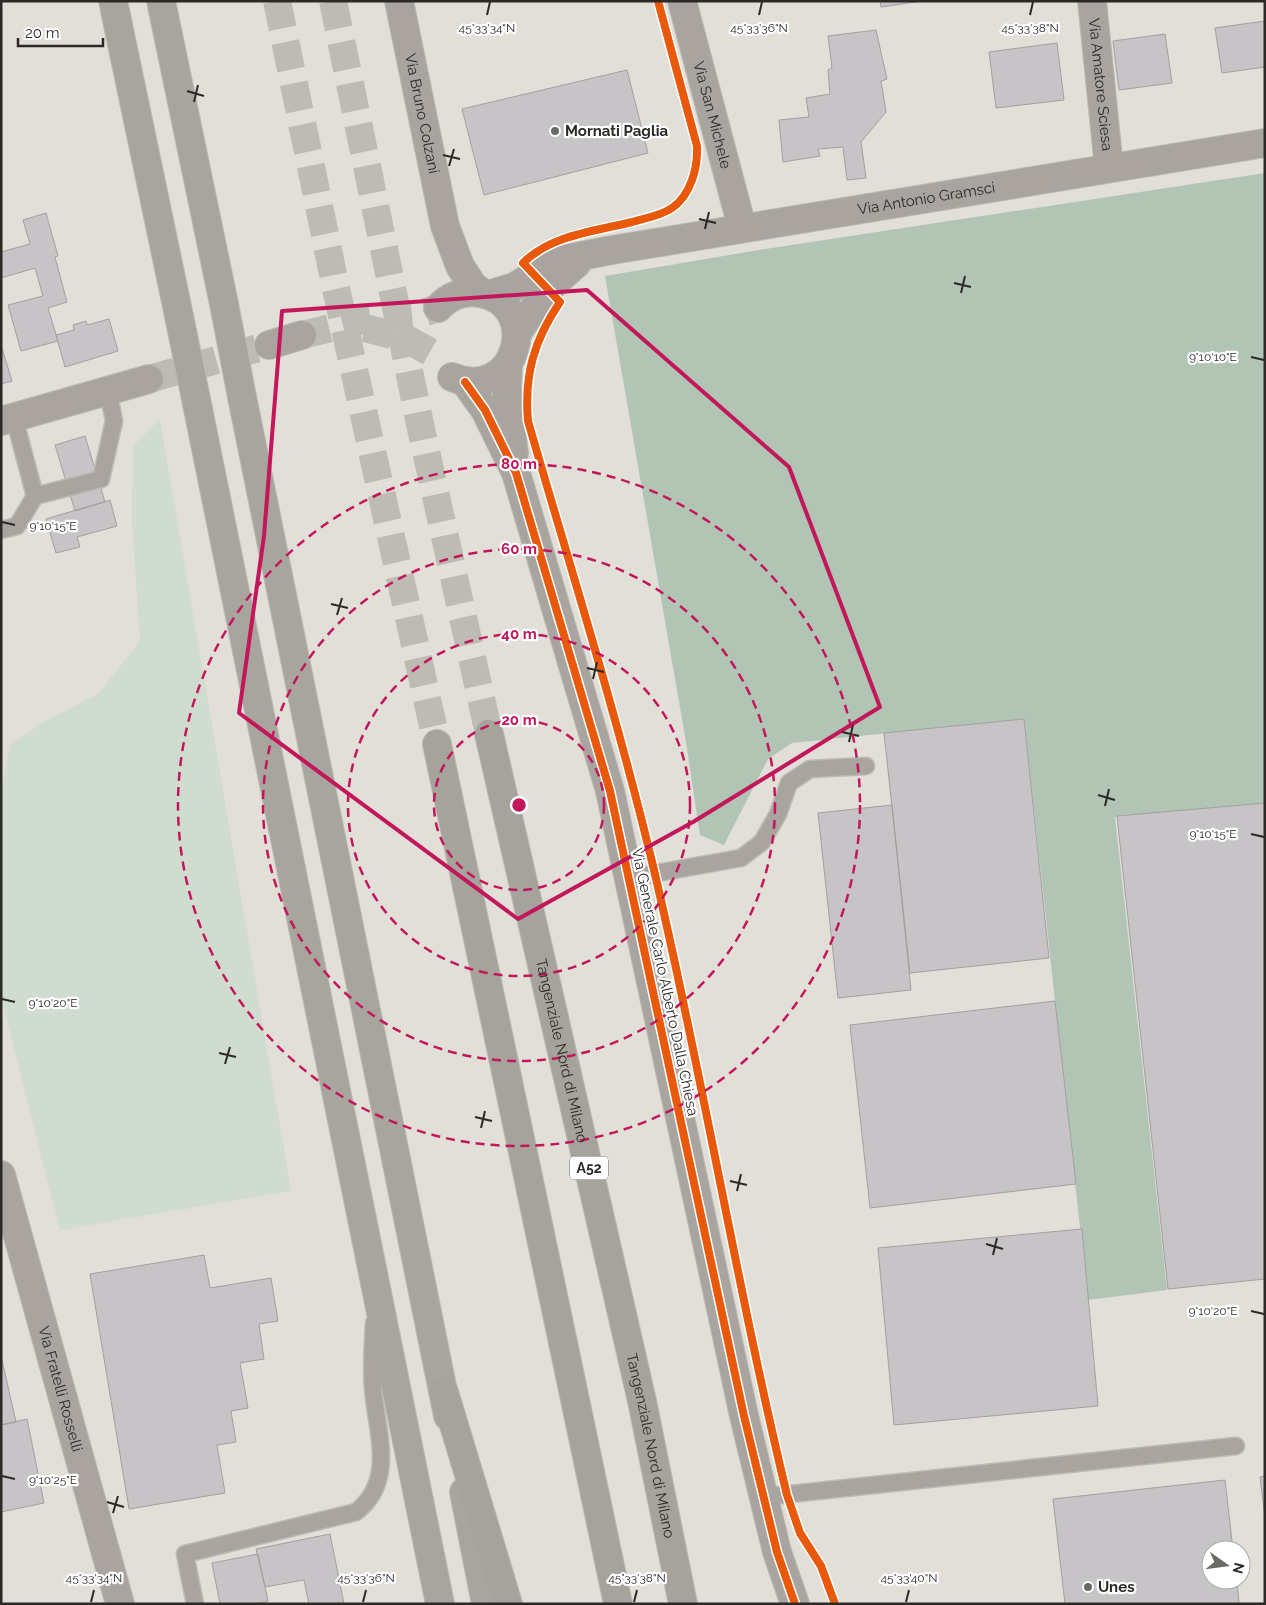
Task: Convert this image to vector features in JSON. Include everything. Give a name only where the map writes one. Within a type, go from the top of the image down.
[{"type":"highway","points":[[113,1],[198,409],[440,1604]]},
{"type":"highway","points":[[161,1],[224,304],[486,1604]]},
{"type":"highway","name":"Tangenziale Nord di Milano","points":[[489,734],[642,1401],[683,1604]]},
{"type":"highway","points":[[437,744],[618,1604]]},
{"type":"highway","points":[[444,1392],[508,1604]]},
{"type":"highway","points":[[642,1401],[700,1604]]},
{"type":"street","name":"Via Bruno Colzani","points":[[400,1],[445,226],[447,265],[441,304]]},
{"type":"street","name":"Via San Michele","points":[[682,1],[742,227]]},
{"type":"street","name":"Via Amatore Sciesa","points":[[1092,1],[1109,168]]},
{"type":"street","name":"Via Antonio Gramsci","points":[[441,304],[460,294],[485,294],[514,287],[560,260],[588,254],[742,227],[1265,143]]},
{"type":"street","name":"Via Bruno Colzani","points":[[445,226],[460,266],[473,286],[506,307],[513,319],[517,333]]},
{"type":"street","points":[[517,333],[548,289],[588,254]]},
{"type":"street","name":"Via Generale Carlo Alberto Dalla Chiesa","points":[[517,333],[515,350],[508,364],[497,374],[487,380],[459,380],[485,410],[516,473],[610,791],[762,1497],[777,1552],[795,1604]]},
{"type":"street","points":[[269,345],[302,336]]},
{"type":"street","name":"Via Generale Carlo Alberto Dalla Chiesa","points":[[508,364],[507,393],[516,473]]},
{"type":"street","points":[[8,419],[149,379]]},
{"type":"street","name":"Via Fratelli Rosselli","points":[[1,1176],[120,1604]]},
{"type":"lane","points":[[1,530],[17,526],[35,496],[101,479],[114,421],[108,391]]},
{"type":"lane","points":[[8,419],[35,496]]},
{"type":"lane","points":[[629,878],[741,858],[762,842],[778,814],[789,783],[810,769],[866,766]]},
{"type":"lane","points":[[195,1604],[185,1554],[356,1512],[370,1502],[381,1471],[381,1451],[373,1388],[374,1273]]},
{"type":"lane","points":[[762,1497],[1236,1446]]},
{"type":"highlighted area","points":[[587,290],[789,467],[880,707],[693,822],[518,919],[239,713],[264,536],[282,311]]},
{"type":"shaded area","points":[[160,419],[291,1191],[60,1230],[1,996],[1,793],[10,745],[40,724],[99,693],[140,641],[132,523],[133,446]]},
{"type":"green space","points":[[1265,173],[1265,803],[1115,817],[1167,1290],[1088,1300],[1024,719],[792,743],[768,759],[724,845],[700,835],[686,742],[605,276],[759,250]]},
{"type":"building","points":[[880,1],[922,1],[881,7]]},
{"type":"building","points":[[1265,21],[1265,67],[1222,73],[1215,28]]},
{"type":"building","points":[[876,30],[887,79],[881,81],[886,112],[861,142],[866,178],[847,180],[843,147],[818,149],[820,156],[783,162],[779,120],[809,117],[806,98],[830,94],[828,70],[832,68],[828,36]]},
{"type":"building","points":[[1165,34],[1172,83],[1119,90],[1113,41]]},
{"type":"building","points":[[1057,43],[1064,100],[996,108],[989,52]]},
{"type":"building","name":"Mornati Paglia","points":[[627,70],[648,153],[484,195],[462,109]]},
{"type":"building","points":[[46,213],[58,256],[55,257],[67,302],[48,308],[58,341],[21,351],[8,305],[43,296],[35,268],[1,278],[1,252],[30,244],[23,220]]},
{"type":"building","points":[[109,319],[118,351],[65,367],[56,335],[74,330],[73,325],[86,321],[87,325]]},
{"type":"building","points":[[1,345],[12,381],[1,384]]},
{"type":"building","points":[[85,436],[105,502],[75,511],[55,445]]},
{"type":"building","points":[[110,500],[117,526],[77,537],[80,547],[56,553],[46,519]]},
{"type":"building","points":[[1024,719],[1049,958],[910,973],[884,733]]},
{"type":"building","points":[[1265,803],[1265,1279],[1168,1289],[1117,816]]},
{"type":"building","points":[[892,805],[911,990],[838,998],[818,813]]},
{"type":"building","points":[[1055,1001],[1076,1184],[870,1208],[850,1025]]},
{"type":"building","points":[[1082,1229],[1098,1406],[894,1425],[878,1248]]},
{"type":"building","points":[[204,1255],[210,1288],[271,1278],[278,1321],[259,1324],[264,1359],[240,1363],[248,1408],[231,1411],[236,1442],[217,1445],[225,1493],[129,1509],[90,1274]]},
{"type":"building","points":[[1,1356],[16,1422],[1,1425]]},
{"type":"building","points":[[27,1419],[44,1503],[1,1512],[1,1425]]},
{"type":"building","points":[[1265,1476],[1265,1517],[1260,1477]]},
{"type":"building","points":[[1225,1480],[1232,1540],[1201,1540],[1201,1590],[1238,1590],[1239,1604],[1065,1604],[1053,1499]]},
{"type":"building","points":[[330,1534],[344,1604],[309,1604],[304,1580],[265,1587],[256,1549]]},
{"type":"building","points":[[258,1554],[268,1601],[255,1604],[220,1604],[212,1563]]},
{"type":"tunnel","points":[[277,1],[335,284],[437,744]]},
{"type":"tunnel","points":[[333,1],[421,429],[489,734]]},
{"type":"tunnel","points":[[302,335],[359,321],[417,315],[438,308]]},
{"type":"tunnel","points":[[365,328],[407,339],[430,352]]},
{"type":"tunnel","points":[[149,379],[269,345]]},
{"type":"cycle path","points":[[658,1],[697,146],[695,171],[684,196],[667,211],[648,218],[560,240],[534,254],[523,263],[560,302],[543,330],[533,358],[528,388],[528,421],[610,701],[654,870],[672,948],[752,1339],[787,1495],[800,1533],[821,1566],[835,1604]]},
{"type":"cycle path","points":[[465,382],[485,410],[516,473],[610,791],[744,1416],[777,1552],[795,1604]]},
{"type":"place","name":"Mornati Paglia","points":[[555,131]]},
{"type":"place","name":"Unes","points":[[1088,1587]]}]
